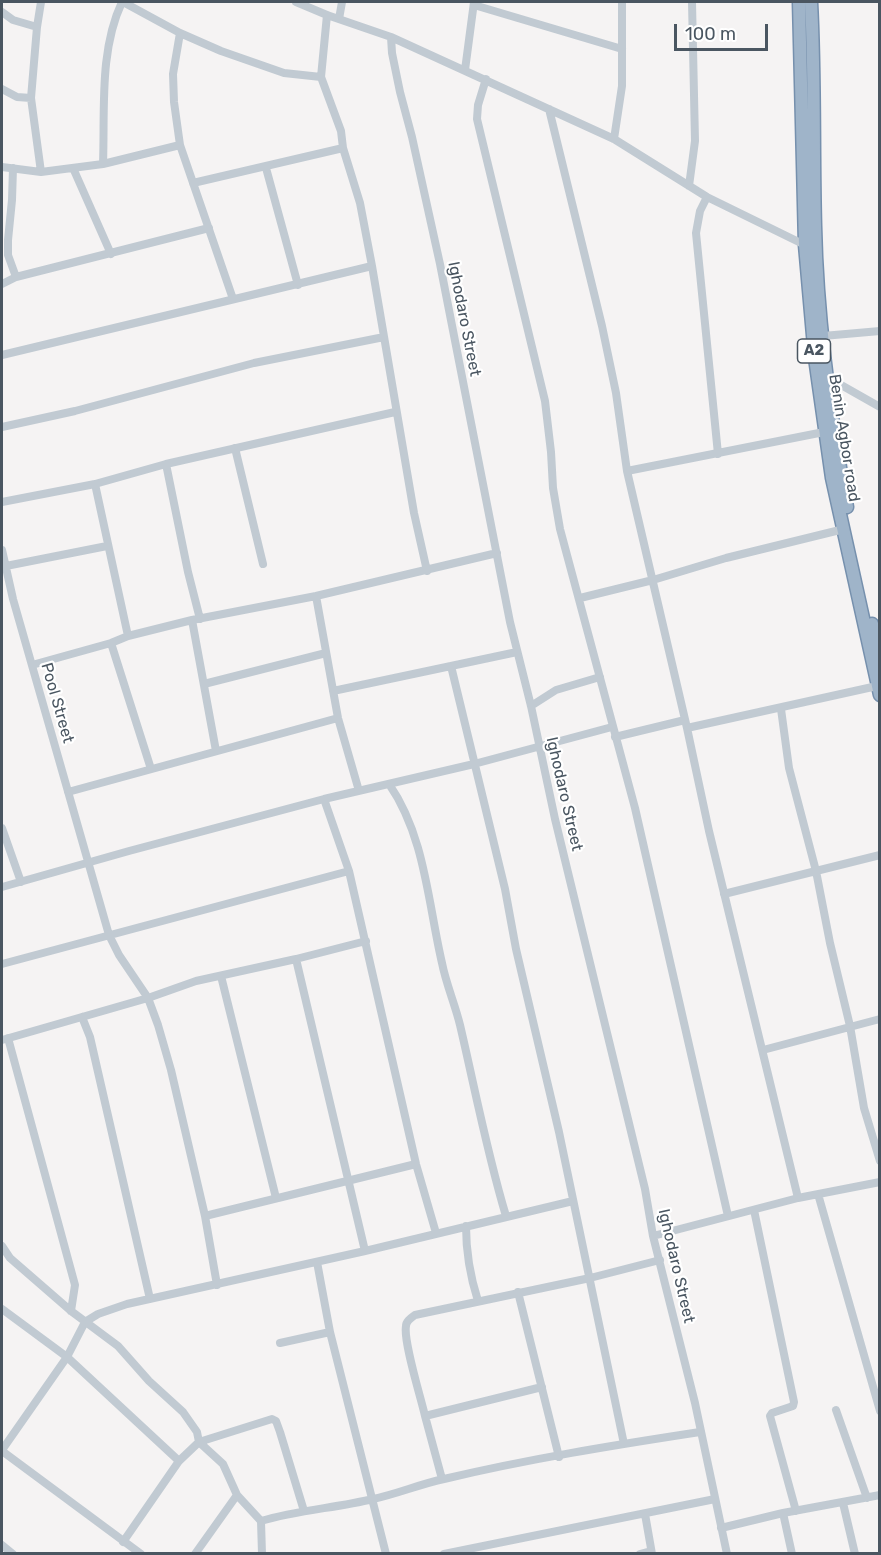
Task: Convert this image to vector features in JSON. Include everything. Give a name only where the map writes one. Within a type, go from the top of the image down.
[{"type":"highway","name":"Benin Agbor road","points":[[799,2],[805,244],[815,358],[824,432],[878,691]]},
{"type":"highway","name":"Benin Agbor road","points":[[811,2],[815,228],[832,430],[879,655]]},
{"type":"highway","points":[[800,40],[813,40]]},
{"type":"street","points":[[41,2],[36,27],[31,98],[41,172]]},
{"type":"street","points":[[103,164],[107,56],[110,34],[122,2],[180,33],[221,51],[284,73],[321,77]]},
{"type":"street","points":[[296,2],[391,37],[614,139],[707,197],[805,244]]},
{"type":"street","points":[[339,19],[342,2]]},
{"type":"street","points":[[614,139],[622,86],[622,2]]},
{"type":"street","points":[[689,186],[696,141],[692,2]]},
{"type":"street","points":[[465,70],[474,3],[622,49]]},
{"type":"street","points":[[2,12],[13,20],[36,27]]},
{"type":"street","points":[[327,15],[321,77],[341,131],[360,203],[395,412],[427,571]]},
{"type":"street","points":[[180,33],[173,74],[180,145],[233,299]]},
{"type":"street","name":"Ighodaro Street","points":[[391,37],[399,92],[412,136],[436,243],[517,652],[645,1189],[653,1236],[700,1432],[726,1554]]},
{"type":"street","points":[[486,79],[478,105],[478,129],[544,401],[560,529],[635,808],[728,1216]]},
{"type":"street","points":[[2,89],[16,97],[31,98]]},
{"type":"street","points":[[549,109],[602,326],[616,393],[627,471],[654,580],[724,894],[798,1198]]},
{"type":"street","points":[[2,167],[41,172],[103,164],[180,145]]},
{"type":"street","points":[[194,183],[344,148]]},
{"type":"street","points":[[13,168],[8,255],[16,277]]},
{"type":"street","points":[[73,168],[111,254]]},
{"type":"street","points":[[266,168],[298,285]]},
{"type":"street","points":[[707,197],[700,211],[696,233],[718,454]]},
{"type":"street","points":[[2,284],[16,277],[209,228]]},
{"type":"street","points":[[2,356],[372,266]]},
{"type":"street","points":[[823,336],[879,331]]},
{"type":"street","points":[[2,428],[254,363],[384,337]]},
{"type":"street","points":[[827,377],[879,407]]},
{"type":"street","points":[[2,502],[95,483],[166,464],[395,412]]},
{"type":"street","points":[[627,471],[824,432]]},
{"type":"street","points":[[235,448],[263,564]]},
{"type":"street","points":[[166,464],[188,572],[216,751]]},
{"type":"street","points":[[95,483],[128,636]]},
{"type":"street","points":[[580,598],[654,580],[726,558],[844,530]]},
{"type":"street","points":[[6,566],[107,546]]},
{"type":"street","name":"Pool Street","points":[[2,550],[32,665],[109,935],[119,955],[148,998],[171,1070],[205,1216],[217,1285]]},
{"type":"street","points":[[32,665],[128,636],[316,596],[497,553]]},
{"type":"street","points":[[316,596],[338,718],[359,791]]},
{"type":"street","points":[[111,643],[151,769]]},
{"type":"street","points":[[333,691],[517,652]]},
{"type":"street","points":[[204,684],[326,653]]},
{"type":"street","points":[[451,666],[505,889],[518,960],[590,1278],[624,1444]]},
{"type":"street","points":[[531,706],[556,690],[600,677]]},
{"type":"street","points":[[615,737],[878,691]]},
{"type":"street","points":[[781,709],[789,768],[816,871],[850,1026],[864,1108],[879,1161]]},
{"type":"street","points":[[68,792],[338,718]]},
{"type":"street","points":[[2,887],[324,799],[474,764],[612,727]]},
{"type":"street","points":[[389,784],[408,819],[425,876],[442,965],[459,1021],[491,1166],[506,1216]]},
{"type":"street","points":[[324,799],[349,871],[416,1164],[436,1233]]},
{"type":"street","points":[[2,828],[21,882]]},
{"type":"street","points":[[724,894],[879,855]]},
{"type":"street","points":[[2,964],[349,871]]},
{"type":"street","points":[[71,1311],[75,1285],[5,1039],[148,998],[196,981],[366,941]]},
{"type":"street","points":[[296,959],[365,1251]]},
{"type":"street","points":[[221,976],[276,1198]]},
{"type":"street","points":[[82,1017],[90,1037],[150,1299]]},
{"type":"street","points":[[763,1050],[879,1019]]},
{"type":"street","points":[[205,1216],[416,1164]]},
{"type":"street","points":[[653,1236],[798,1198],[879,1182]]},
{"type":"street","points":[[818,1194],[879,1411]]},
{"type":"street","points":[[141,1554],[2,1453],[67,1357],[85,1322],[98,1314],[126,1304],[365,1251],[573,1201]]},
{"type":"street","points":[[754,1210],[795,1405],[772,1413],[770,1416],[796,1511]]},
{"type":"street","points":[[466,1226],[466,1256],[478,1301]]},
{"type":"street","points":[[2,1246],[10,1258],[71,1311],[118,1347],[149,1381],[183,1412],[197,1432],[199,1442],[223,1464],[237,1495],[261,1521],[262,1554]]},
{"type":"street","points":[[442,1479],[408,1343],[406,1326],[408,1320],[415,1316],[478,1301],[590,1278],[660,1260]]},
{"type":"street","points":[[317,1262],[330,1332],[386,1554]]},
{"type":"street","points":[[518,1292],[559,1457]]},
{"type":"street","points":[[2,1310],[67,1357],[179,1461]]},
{"type":"street","points":[[280,1343],[330,1332]]},
{"type":"street","points":[[425,1416],[542,1387]]},
{"type":"street","points":[[836,1410],[867,1498]]},
{"type":"street","points":[[123,1542],[179,1461],[199,1442],[272,1419],[280,1432],[304,1510]]},
{"type":"street","points":[[261,1521],[304,1510],[373,1499],[442,1479],[624,1444],[700,1432]]},
{"type":"street","points":[[195,1554],[237,1495]]},
{"type":"street","points":[[721,1528],[783,1513],[879,1496]]},
{"type":"street","points":[[444,1554],[715,1499]]},
{"type":"street","points":[[843,1503],[855,1554]]},
{"type":"street","points":[[783,1513],[792,1554]]},
{"type":"street","points":[[640,1554],[652,1552],[645,1514]]},
{"type":"street","points":[[2,1545],[13,1554]]}]
